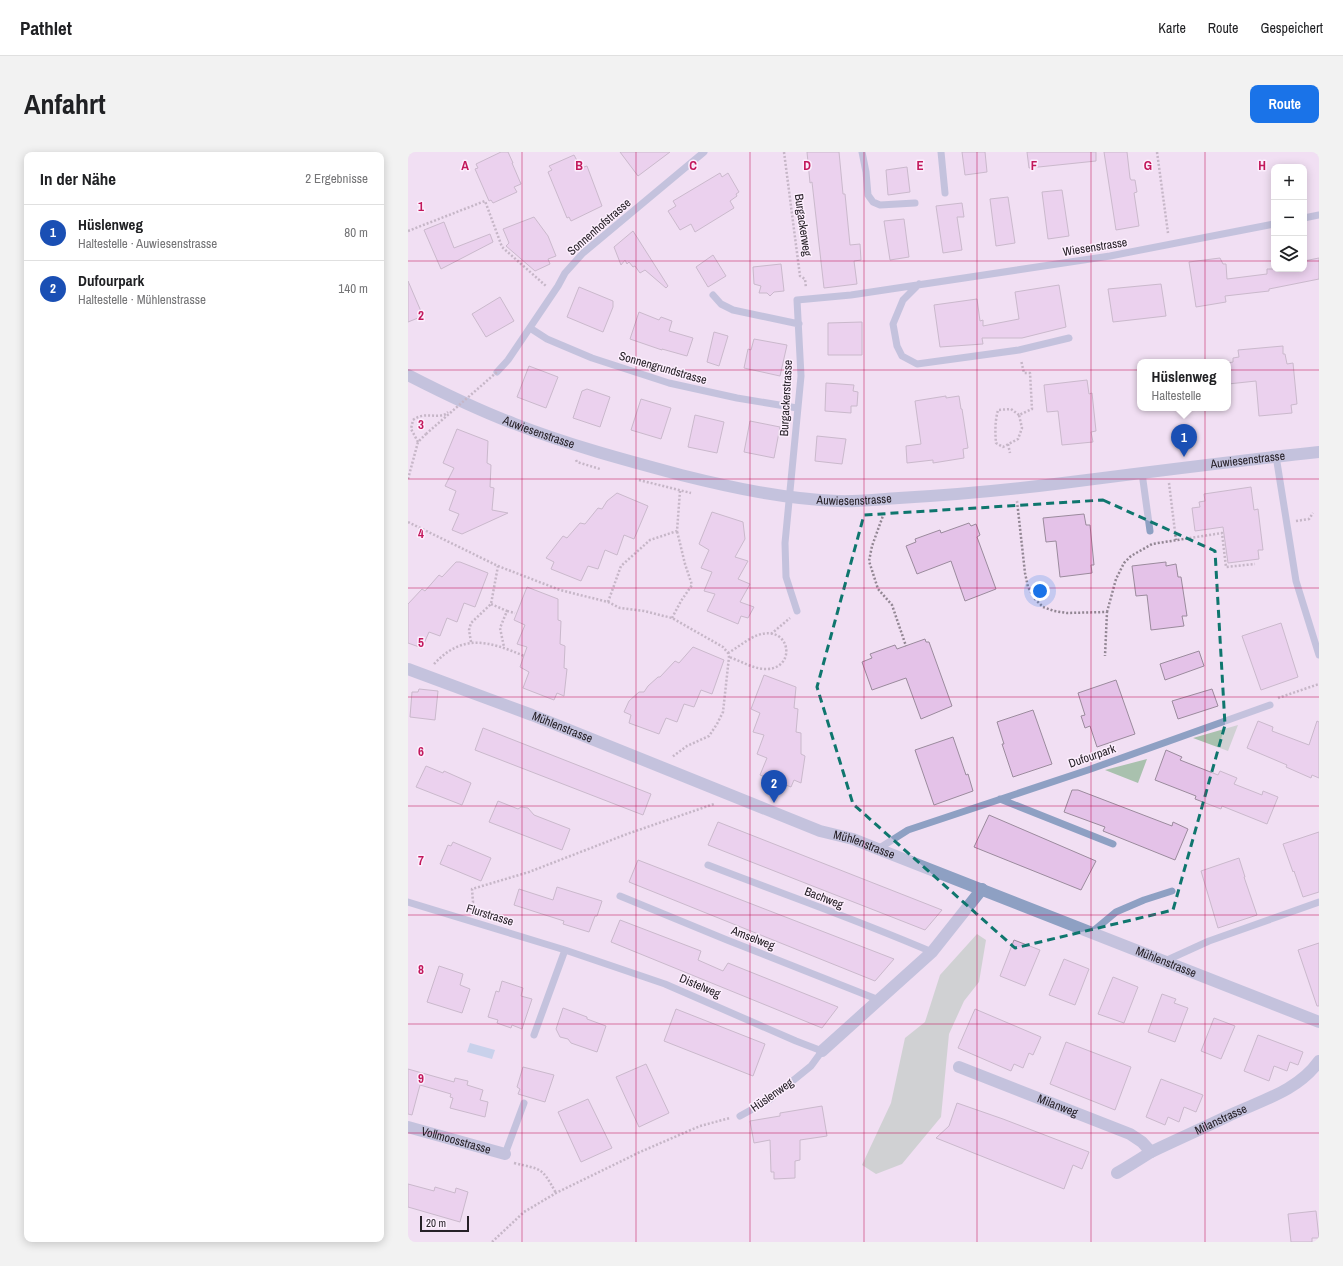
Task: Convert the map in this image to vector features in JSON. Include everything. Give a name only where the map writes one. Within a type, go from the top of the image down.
[{"type":"street","name":"Auwiesenstrasse","points":[[408,375],[453,398],[513,423],[574,445],[645,466],[728,486],[790,497],[841,502],[960,495],[1319,452]]},
{"type":"street","name":"Mühlenstrasse","points":[[408,669],[532,715],[820,831],[853,840],[982,889],[1319,1022]]},
{"type":"street","name":"Hüslenweg","points":[[822,1051],[932,952],[982,889]]},
{"type":"street","name":"Milanstrasse","points":[[1117,1173],[1152,1152],[1286,1091],[1310,1073],[1319,1061]]},
{"type":"street","name":"Milanweg","points":[[959,1067],[1130,1134],[1142,1142],[1152,1152]]},
{"type":"street","name":"Vollmoosstrasse","points":[[408,1126],[505,1154]]},
{"type":"lane","name":"Sonnenhofstrasse","points":[[496,372],[508,360],[554,293],[565,273],[583,253],[704,152]]},
{"type":"lane","points":[[862,152],[868,195],[873,202],[880,205],[915,203]]},
{"type":"lane","points":[[941,152],[945,193]]},
{"type":"lane","points":[[1307,217],[1319,215]]},
{"type":"lane","name":"Wiesenstrasse","points":[[797,300],[851,294],[1110,256],[1170,246],[1271,225]]},
{"type":"lane","points":[[919,284],[903,300],[893,324],[897,346],[902,356],[916,364],[1019,350],[1069,338]]},
{"type":"lane","points":[[713,295],[721,304],[733,310],[799,324]]},
{"type":"lane","name":"Burgackerstrasse","points":[[797,300],[801,376],[785,543],[786,577],[797,611]]},
{"type":"lane","name":"Sonnengrundstrasse","points":[[530,328],[547,340],[592,358],[669,383],[736,398],[798,408]]},
{"type":"lane","points":[[1276,456],[1296,581],[1319,655]]},
{"type":"lane","points":[[1142,473],[1150,531]]},
{"type":"lane","name":"Dufourpark","points":[[878,849],[908,830],[1088,770],[1270,705]]},
{"type":"lane","points":[[1000,799],[1113,844]]},
{"type":"lane","name":"Bachweg","points":[[708,865],[932,952]]},
{"type":"lane","points":[[1092,932],[1116,912],[1144,900],[1172,891]]},
{"type":"lane","name":"Amselweg","points":[[620,896],[879,1000]]},
{"type":"lane","name":"Flurstrasse","points":[[408,902],[565,950]]},
{"type":"lane","points":[[1165,961],[1209,941],[1319,902]]},
{"type":"lane","points":[[534,1035],[565,950]]},
{"type":"lane","name":"Distelweg","points":[[565,950],[666,984],[822,1051]]},
{"type":"lane","name":"Hüslenweg","points":[[740,1116],[769,1100],[811,1066],[822,1051]]},
{"type":"lane","points":[[505,1154],[524,1103]]},
{"type":"path","name":"Burgackerweg","points":[[784,152],[800,276],[804,279],[807,299]]},
{"type":"path","points":[[1157,152],[1170,246]]},
{"type":"path","points":[[408,231],[485,201],[502,248],[554,293]]},
{"type":"path","points":[[1019,350],[1024,373],[1030,373],[1032,409],[1019,415]]},
{"type":"path","points":[[408,480],[418,442],[496,372]]},
{"type":"path","points":[[1011,409],[1019,415],[1022,428],[1018,439],[1003,447],[996,443],[995,419],[998,410],[1011,409]]},
{"type":"path","points":[[418,442],[411,429],[413,420],[422,415],[443,416],[448,412]]},
{"type":"path","points":[[1008,444],[1010,453]]},
{"type":"path","points":[[1168,481],[1176,540]]},
{"type":"path","points":[[672,618],[692,585],[677,531],[680,491]]},
{"type":"path","points":[[1017,500],[1025,572],[1028,587],[1035,599],[1043,607],[1054,611],[1067,613],[1107,612]]},
{"type":"path","points":[[884,513],[868,561],[878,589],[892,606],[906,646]]},
{"type":"path","points":[[1287,527],[1293,525],[1297,521],[1309,519],[1313,513]]},
{"type":"path","points":[[408,522],[498,566],[560,590],[608,602],[620,608],[644,611],[672,618],[723,647],[729,655],[752,666],[765,670],[775,668],[783,661],[787,652],[786,643],[780,636],[771,634],[758,635],[729,655],[723,712],[709,736],[687,746],[667,761]]},
{"type":"path","points":[[608,602],[621,566],[650,540],[677,531]]},
{"type":"path","points":[[1106,656],[1107,612],[1116,580],[1124,563],[1131,556],[1152,544],[1222,533],[1226,567],[1255,564]]},
{"type":"path","points":[[471,642],[469,630],[471,623],[491,604],[498,566]]},
{"type":"path","points":[[491,604],[515,613]]},
{"type":"path","points":[[504,647],[500,628],[507,611]]},
{"type":"path","points":[[432,668],[435,663],[451,650],[471,642],[504,647],[524,656]]},
{"type":"path","points":[[1270,705],[1273,700],[1319,684]]},
{"type":"path","points":[[473,902],[472,889],[529,872],[627,834],[716,803]]},
{"type":"path","name":"Hüslenweg","points":[[492,1242],[524,1212],[556,1193],[640,1152],[693,1129],[740,1116]]},
{"type":"path","points":[[505,1154],[514,1164],[538,1168],[544,1173],[556,1193]]},
{"type":"highlighted area","points":[[1103,500],[1215,551],[1225,725],[1173,910],[1015,948],[853,804],[817,687],[864,515]]},
{"type":"green space","points":[[1238,725],[1228,751],[1193,738]]},
{"type":"green space","points":[[1147,759],[1138,783],[1105,770]]},
{"type":"green space","points":[[977,934],[986,940],[979,982],[964,1001],[949,1034],[941,1117],[902,1164],[876,1174],[862,1165],[891,1103],[905,1038],[925,1022],[940,975]]},
{"type":"water","points":[[470,1043],[495,1050],[492,1059],[467,1052]]},
{"type":"building","points":[[501,152],[508,152],[521,184],[514,187],[517,192],[493,203],[491,200],[489,201],[475,169],[478,168],[476,164]]},
{"type":"building","points":[[620,152],[670,152],[638,176]]},
{"type":"building","points":[[807,152],[839,152],[850,245],[860,244],[861,260],[854,261],[857,284],[824,288],[812,182],[810,183]]},
{"type":"building","points":[[962,152],[985,152],[987,172],[965,175]]},
{"type":"building","points":[[1027,152],[1096,152],[1096,161],[1029,168]]},
{"type":"building","points":[[1104,152],[1127,152],[1130,178],[1131,180],[1135,180],[1137,192],[1134,193],[1139,226],[1116,230]]},
{"type":"building","points":[[574,155],[581,168],[587,166],[602,206],[571,221],[569,217],[567,218],[548,172],[552,170],[549,166]]},
{"type":"building","points":[[907,167],[910,192],[888,195],[886,170]]},
{"type":"building","points":[[720,173],[722,177],[728,173],[739,192],[736,194],[737,196],[730,201],[734,208],[695,232],[691,224],[680,230],[668,211],[676,206],[673,201]]},
{"type":"building","points":[[1062,190],[1069,236],[1048,239],[1042,192]]},
{"type":"building","points":[[1008,197],[1015,243],[996,246],[990,199]]},
{"type":"building","points":[[962,203],[964,217],[957,217],[962,250],[943,253],[936,206]]},
{"type":"building","points":[[534,217],[548,236],[556,256],[548,259],[550,264],[535,271],[506,246],[509,243],[503,229]]},
{"type":"building","points":[[904,219],[909,257],[890,260],[884,221]]},
{"type":"building","points":[[444,222],[454,248],[490,234],[493,242],[441,269],[424,230]]},
{"type":"building","points":[[633,231],[668,286],[666,288],[645,270],[640,273],[635,266],[633,267],[629,262],[627,264],[625,260],[621,265],[614,247]]},
{"type":"building","points":[[713,255],[726,276],[708,287],[696,267]]},
{"type":"building","points":[[1220,258],[1223,264],[1226,264],[1227,279],[1267,274],[1267,269],[1271,269],[1271,272],[1307,272],[1307,260],[1319,258],[1319,279],[1269,289],[1269,291],[1225,296],[1226,302],[1196,307],[1189,262]]},
{"type":"building","points":[[781,264],[784,291],[774,292],[770,296],[767,293],[759,293],[761,286],[754,284],[753,267]]},
{"type":"building","points":[[408,281],[423,316],[408,322]]},
{"type":"building","points":[[1161,284],[1166,316],[1113,322],[1108,289]]},
{"type":"building","points":[[1059,285],[1066,327],[1022,338],[982,338],[983,344],[940,347],[934,305],[977,299],[980,321],[983,320],[983,326],[1019,319],[1015,292]]},
{"type":"building","points":[[579,287],[613,301],[613,307],[603,332],[567,317]]},
{"type":"building","points":[[500,297],[514,321],[486,337],[472,314]]},
{"type":"building","points":[[639,312],[659,320],[661,317],[672,321],[669,331],[693,338],[687,356],[662,350],[630,339]]},
{"type":"building","points":[[862,322],[862,355],[828,355],[828,323]]},
{"type":"building","points":[[714,332],[728,336],[719,366],[707,362]]},
{"type":"building","points":[[754,339],[787,345],[780,376],[744,368],[748,349],[751,350]]},
{"type":"building","points":[[1283,346],[1283,354],[1285,354],[1287,364],[1293,363],[1297,404],[1291,405],[1292,413],[1259,416],[1256,381],[1231,384],[1231,362],[1233,362],[1233,358],[1239,357],[1238,350]]},
{"type":"building","points":[[529,366],[558,377],[546,408],[517,397]]},
{"type":"building","points":[[1087,380],[1089,394],[1092,393],[1096,431],[1091,432],[1093,442],[1062,445],[1058,411],[1047,412],[1044,385]]},
{"type":"building","points":[[826,383],[854,385],[853,391],[858,392],[857,406],[851,406],[851,413],[825,411]]},
{"type":"building","points":[[587,389],[610,397],[600,427],[573,418],[582,391]]},
{"type":"building","points":[[946,396],[946,398],[959,396],[968,448],[963,449],[964,458],[933,463],[933,460],[907,463],[906,446],[921,444],[915,401]]},
{"type":"building","points":[[641,399],[671,408],[661,439],[631,430]]},
{"type":"building","points":[[695,415],[724,422],[717,453],[688,447]]},
{"type":"building","points":[[750,421],[780,427],[774,458],[744,452]]},
{"type":"building","points":[[457,429],[488,441],[487,463],[491,465],[490,487],[494,488],[492,510],[508,513],[462,534],[452,530],[459,514],[449,510],[456,491],[445,486],[454,468],[443,463]]},
{"type":"building","points":[[817,436],[846,439],[842,464],[815,461]]},
{"type":"building","points":[[1251,487],[1254,510],[1258,509],[1263,550],[1258,550],[1259,559],[1228,563],[1223,527],[1195,531],[1192,508],[1200,507],[1199,502],[1205,501],[1204,494]]},
{"type":"building","points":[[617,493],[648,506],[634,539],[624,535],[617,555],[605,550],[598,569],[588,566],[581,581],[551,569],[554,562],[546,558],[563,536],[567,538],[580,523],[585,524],[598,508],[602,509],[607,501]]},
{"type":"building","points":[[712,512],[743,522],[745,539],[735,557],[748,561],[738,579],[750,584],[740,602],[754,607],[748,618],[741,616],[738,624],[707,611],[715,594],[704,591],[712,572],[701,568],[709,550],[699,544]]},
{"type":"building","points":[[1084,514],[1086,525],[1090,525],[1094,565],[1091,565],[1092,573],[1060,577],[1056,541],[1046,542],[1043,518]]},
{"type":"building","points":[[969,523],[971,526],[976,524],[980,535],[977,537],[996,589],[965,601],[951,561],[917,574],[906,546],[916,542],[915,539],[940,530],[941,533]]},
{"type":"building","points":[[456,562],[460,562],[488,573],[475,607],[464,603],[457,622],[447,618],[440,636],[429,632],[422,648],[408,643],[408,604],[422,589],[425,591],[439,575],[442,577]]},
{"type":"building","points":[[1166,562],[1166,566],[1176,564],[1178,577],[1181,577],[1187,616],[1182,616],[1184,626],[1151,630],[1147,595],[1136,596],[1132,566]]},
{"type":"building","points":[[527,587],[558,599],[558,620],[561,621],[560,644],[565,646],[564,668],[567,669],[564,696],[557,693],[554,700],[523,688],[529,672],[520,667],[527,647],[517,644],[525,625],[514,620]]},
{"type":"building","points":[[1281,623],[1298,677],[1261,690],[1242,636]]},
{"type":"building","points":[[925,639],[926,642],[929,642],[952,706],[921,719],[906,678],[872,690],[862,662],[872,658],[870,654],[895,645],[897,649]]},
{"type":"building","points":[[693,647],[724,660],[712,694],[701,690],[694,707],[684,704],[677,722],[666,718],[659,734],[629,723],[631,715],[624,712],[629,701],[639,692],[644,692],[648,686],[660,677],[675,661],[679,663]]},
{"type":"building","points":[[1199,651],[1204,666],[1165,680],[1160,664]]},
{"type":"building","points":[[764,675],[796,687],[794,708],[798,709],[796,732],[801,733],[801,754],[805,756],[801,783],[794,780],[791,787],[760,775],[767,758],[757,754],[764,735],[753,732],[760,713],[751,709]]},
{"type":"building","points":[[1116,680],[1135,734],[1097,747],[1090,726],[1085,728],[1081,716],[1085,715],[1078,693]]},
{"type":"building","points":[[419,689],[438,691],[435,720],[410,717],[412,692],[418,692]]},
{"type":"building","points":[[1212,689],[1218,706],[1178,719],[1172,701]]},
{"type":"building","points":[[1033,710],[1052,764],[1013,777],[1002,744],[1004,744],[997,722]]},
{"type":"building","points":[[1258,721],[1273,727],[1272,731],[1309,745],[1317,721],[1319,722],[1319,778],[1312,775],[1311,778],[1286,767],[1287,765],[1247,748]]},
{"type":"building","points":[[483,728],[651,794],[643,815],[475,750]]},
{"type":"building","points":[[953,737],[966,775],[968,774],[973,791],[934,805],[915,750]]},
{"type":"building","points":[[1166,750],[1182,757],[1180,760],[1218,775],[1220,771],[1237,778],[1234,784],[1262,795],[1263,791],[1278,797],[1267,824],[1222,806],[1221,809],[1195,799],[1196,796],[1155,780]]},
{"type":"building","points":[[426,766],[443,773],[444,771],[471,783],[462,805],[416,787]]},
{"type":"building","points":[[1072,790],[1078,790],[1172,826],[1173,822],[1188,829],[1175,860],[1103,831],[1105,827],[1064,812]]},
{"type":"building","points":[[498,801],[518,809],[521,807],[528,808],[534,815],[570,829],[562,850],[489,822]]},
{"type":"building","points":[[989,815],[1096,861],[1081,890],[974,847]]},
{"type":"building","points":[[718,822],[942,910],[925,930],[708,845]]},
{"type":"building","points":[[1319,832],[1319,892],[1303,897],[1283,844]]},
{"type":"building","points":[[453,842],[491,858],[481,881],[440,864],[448,845],[451,846]]},
{"type":"building","points":[[1239,858],[1257,915],[1218,928],[1201,871]]},
{"type":"building","points":[[638,860],[894,959],[875,981],[629,882]]},
{"type":"building","points":[[557,887],[602,901],[589,932],[563,924],[564,921],[514,905],[519,889],[553,900]]},
{"type":"building","points":[[620,920],[701,951],[698,960],[723,971],[728,963],[838,1007],[822,1028],[611,942]]},
{"type":"building","points":[[1014,940],[1040,950],[1025,986],[1000,976]]},
{"type":"building","points":[[1319,943],[1319,1006],[1317,1006],[1298,950]]},
{"type":"building","points":[[1064,959],[1089,969],[1075,1005],[1049,995]]},
{"type":"building","points":[[439,966],[463,974],[460,985],[470,989],[462,1013],[427,1002]]},
{"type":"building","points":[[1113,977],[1138,987],[1124,1023],[1098,1014]]},
{"type":"building","points":[[502,981],[523,988],[521,996],[532,999],[522,1029],[512,1025],[511,1028],[497,1023],[498,1020],[488,1017],[496,991],[499,992]]},
{"type":"building","points":[[1162,994],[1176,999],[1174,1003],[1188,1008],[1175,1042],[1148,1032]]},
{"type":"building","points":[[563,1008],[606,1026],[597,1052],[571,1043],[568,1039],[560,1037],[556,1029]]},
{"type":"building","points":[[676,1009],[765,1044],[753,1076],[664,1041]]},
{"type":"building","points":[[975,1009],[1041,1037],[1033,1055],[1029,1053],[1023,1068],[1014,1064],[1011,1071],[958,1048]]},
{"type":"building","points":[[1214,1018],[1235,1026],[1221,1059],[1201,1051]]},
{"type":"building","points":[[1258,1035],[1303,1052],[1298,1065],[1290,1062],[1287,1071],[1274,1066],[1269,1081],[1244,1071]]},
{"type":"building","points":[[1066,1042],[1131,1067],[1115,1110],[1050,1084]]},
{"type":"building","points":[[646,1064],[669,1113],[639,1127],[616,1077]]},
{"type":"building","points":[[523,1067],[554,1075],[545,1102],[518,1094],[520,1089],[517,1087]]},
{"type":"building","points":[[408,1069],[454,1082],[455,1078],[468,1081],[467,1085],[483,1090],[480,1100],[488,1102],[485,1117],[450,1108],[453,1098],[450,1097],[451,1094],[420,1085],[412,1115],[408,1114]]},
{"type":"building","points":[[1161,1079],[1203,1095],[1196,1112],[1184,1107],[1179,1122],[1168,1117],[1165,1125],[1146,1117]]},
{"type":"building","points":[[588,1099],[612,1148],[581,1162],[558,1112]]},
{"type":"building","points":[[957,1103],[1089,1152],[1082,1169],[1073,1165],[1064,1189],[936,1138],[949,1126]]},
{"type":"building","points":[[822,1106],[827,1136],[800,1140],[800,1160],[795,1161],[795,1178],[774,1179],[774,1172],[771,1172],[770,1140],[754,1143],[750,1121],[780,1116],[780,1113]]},
{"type":"building","points":[[408,1184],[434,1191],[435,1187],[455,1193],[456,1188],[468,1192],[460,1222],[408,1207]]},
{"type":"building","points":[[1316,1211],[1319,1238],[1312,1238],[1312,1242],[1291,1242],[1288,1214]]},
{"type":"place","name":"Hüslenweg","points":[[1184,457]]},
{"type":"place","name":"Dufourpark","points":[[774,803]]}]
